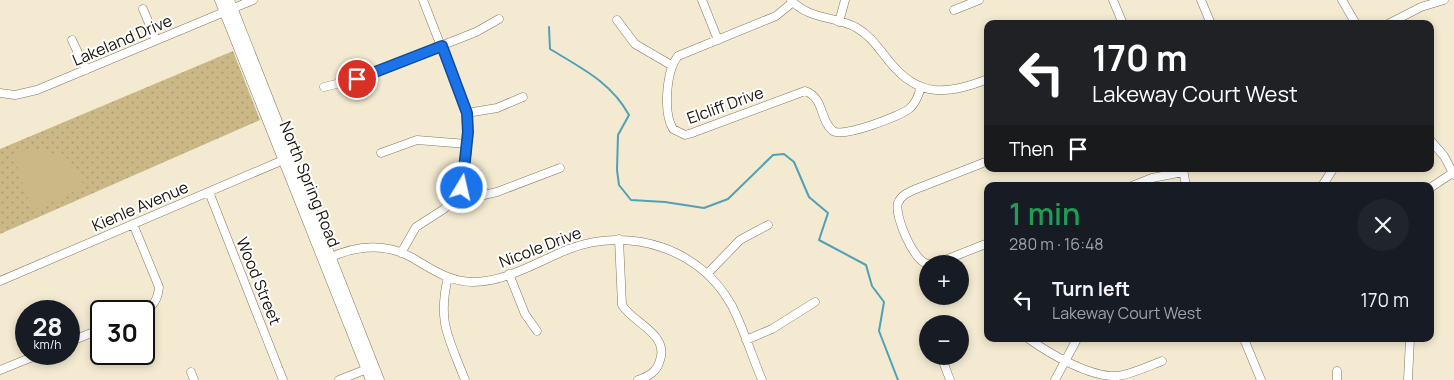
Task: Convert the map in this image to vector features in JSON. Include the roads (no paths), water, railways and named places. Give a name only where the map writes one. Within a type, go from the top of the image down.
[{"type":"main road","name":"North Spring Road","points":[[220,0],[228,6],[370,367],[379,380]]},
{"type":"main road","name":"North Spring Road","points":[[370,367],[371,380]]},
{"type":"street","name":"Lakeland Drive","points":[[0,93],[15,96],[25,94],[156,40],[228,6],[253,0]]},
{"type":"street","points":[[401,253],[416,227],[444,208],[462,188],[467,144],[467,113],[424,0]]},
{"type":"street","points":[[702,0],[718,40]]},
{"type":"street","points":[[839,22],[845,0]]},
{"type":"street","points":[[954,10],[979,0]]},
{"type":"street","points":[[1113,0],[1121,20]]},
{"type":"street","points":[[1201,0],[1210,20]]},
{"type":"street","points":[[1342,0],[1354,20]]},
{"type":"street","points":[[1394,20],[1419,3],[1444,0]]},
{"type":"street","points":[[617,20],[635,44],[671,66],[678,56],[776,16],[792,1],[807,13],[839,22],[864,32],[900,75],[912,84],[930,90],[951,91],[984,80]]},
{"type":"street","points":[[143,9],[156,40]]},
{"type":"street","points":[[324,87],[357,79],[442,46],[485,28],[499,19]]},
{"type":"street","points":[[72,40],[86,70]]},
{"type":"street","name":"Elcliff Drive","points":[[671,66],[668,122],[673,129],[685,135],[805,91],[813,94],[818,100],[832,130],[838,134],[854,131],[910,108],[921,87]]},
{"type":"street","points":[[467,113],[497,108],[523,97]]},
{"type":"street","points":[[381,153],[417,140],[467,144]]},
{"type":"street","points":[[1434,145],[1444,156],[1454,173],[1434,186]]},
{"type":"street","name":"Kienle Avenue","points":[[0,281],[287,158]]},
{"type":"street","points":[[919,260],[914,255],[905,234],[897,209],[899,201],[906,193],[984,163]]},
{"type":"street","points":[[462,188],[484,195],[497,192],[560,168]]},
{"type":"street","points":[[1142,182],[1175,172]]},
{"type":"street","name":"Wood Street","points":[[209,192],[283,380]]},
{"type":"street","points":[[133,224],[159,287],[155,301]]},
{"type":"street","points":[[707,274],[740,240],[768,225]]},
{"type":"street","points":[[619,239],[622,305],[626,312],[660,342],[663,353],[658,367],[652,373],[638,380]]},
{"type":"street","name":"Nicole Drive","points":[[327,259],[351,249],[370,247],[401,253],[448,277],[474,282],[509,274],[584,244],[619,239],[659,246],[691,261],[707,274],[732,306],[762,380]]},
{"type":"street","points":[[959,255],[984,246]]},
{"type":"street","points":[[509,274],[525,314],[537,331]]},
{"type":"street","points":[[448,277],[442,306],[443,320],[466,380]]},
{"type":"street","points":[[746,340],[772,330],[815,302]]},
{"type":"street","points":[[1035,342],[1087,371],[1110,376],[1120,376],[1162,360]]},
{"type":"street","points":[[1054,380],[1075,342]]},
{"type":"street","points":[[1245,342],[1261,380]]},
{"type":"street","points":[[1408,380],[1410,342]]},
{"type":"street","points":[[0,370],[15,364]]},
{"type":"street","points":[[944,365],[950,380]]},
{"type":"street","points":[[339,380],[370,367]]},
{"type":"street","points":[[1337,371],[1337,380]]},
{"type":"waterway","points":[[549,27],[550,49],[604,85],[622,103],[629,115],[618,135],[617,170],[619,185],[631,200],[665,202],[704,208],[728,199],[773,155],[784,154],[794,162],[809,197],[828,213],[819,240],[866,265],[872,286],[884,302],[879,331],[898,380]]}]
